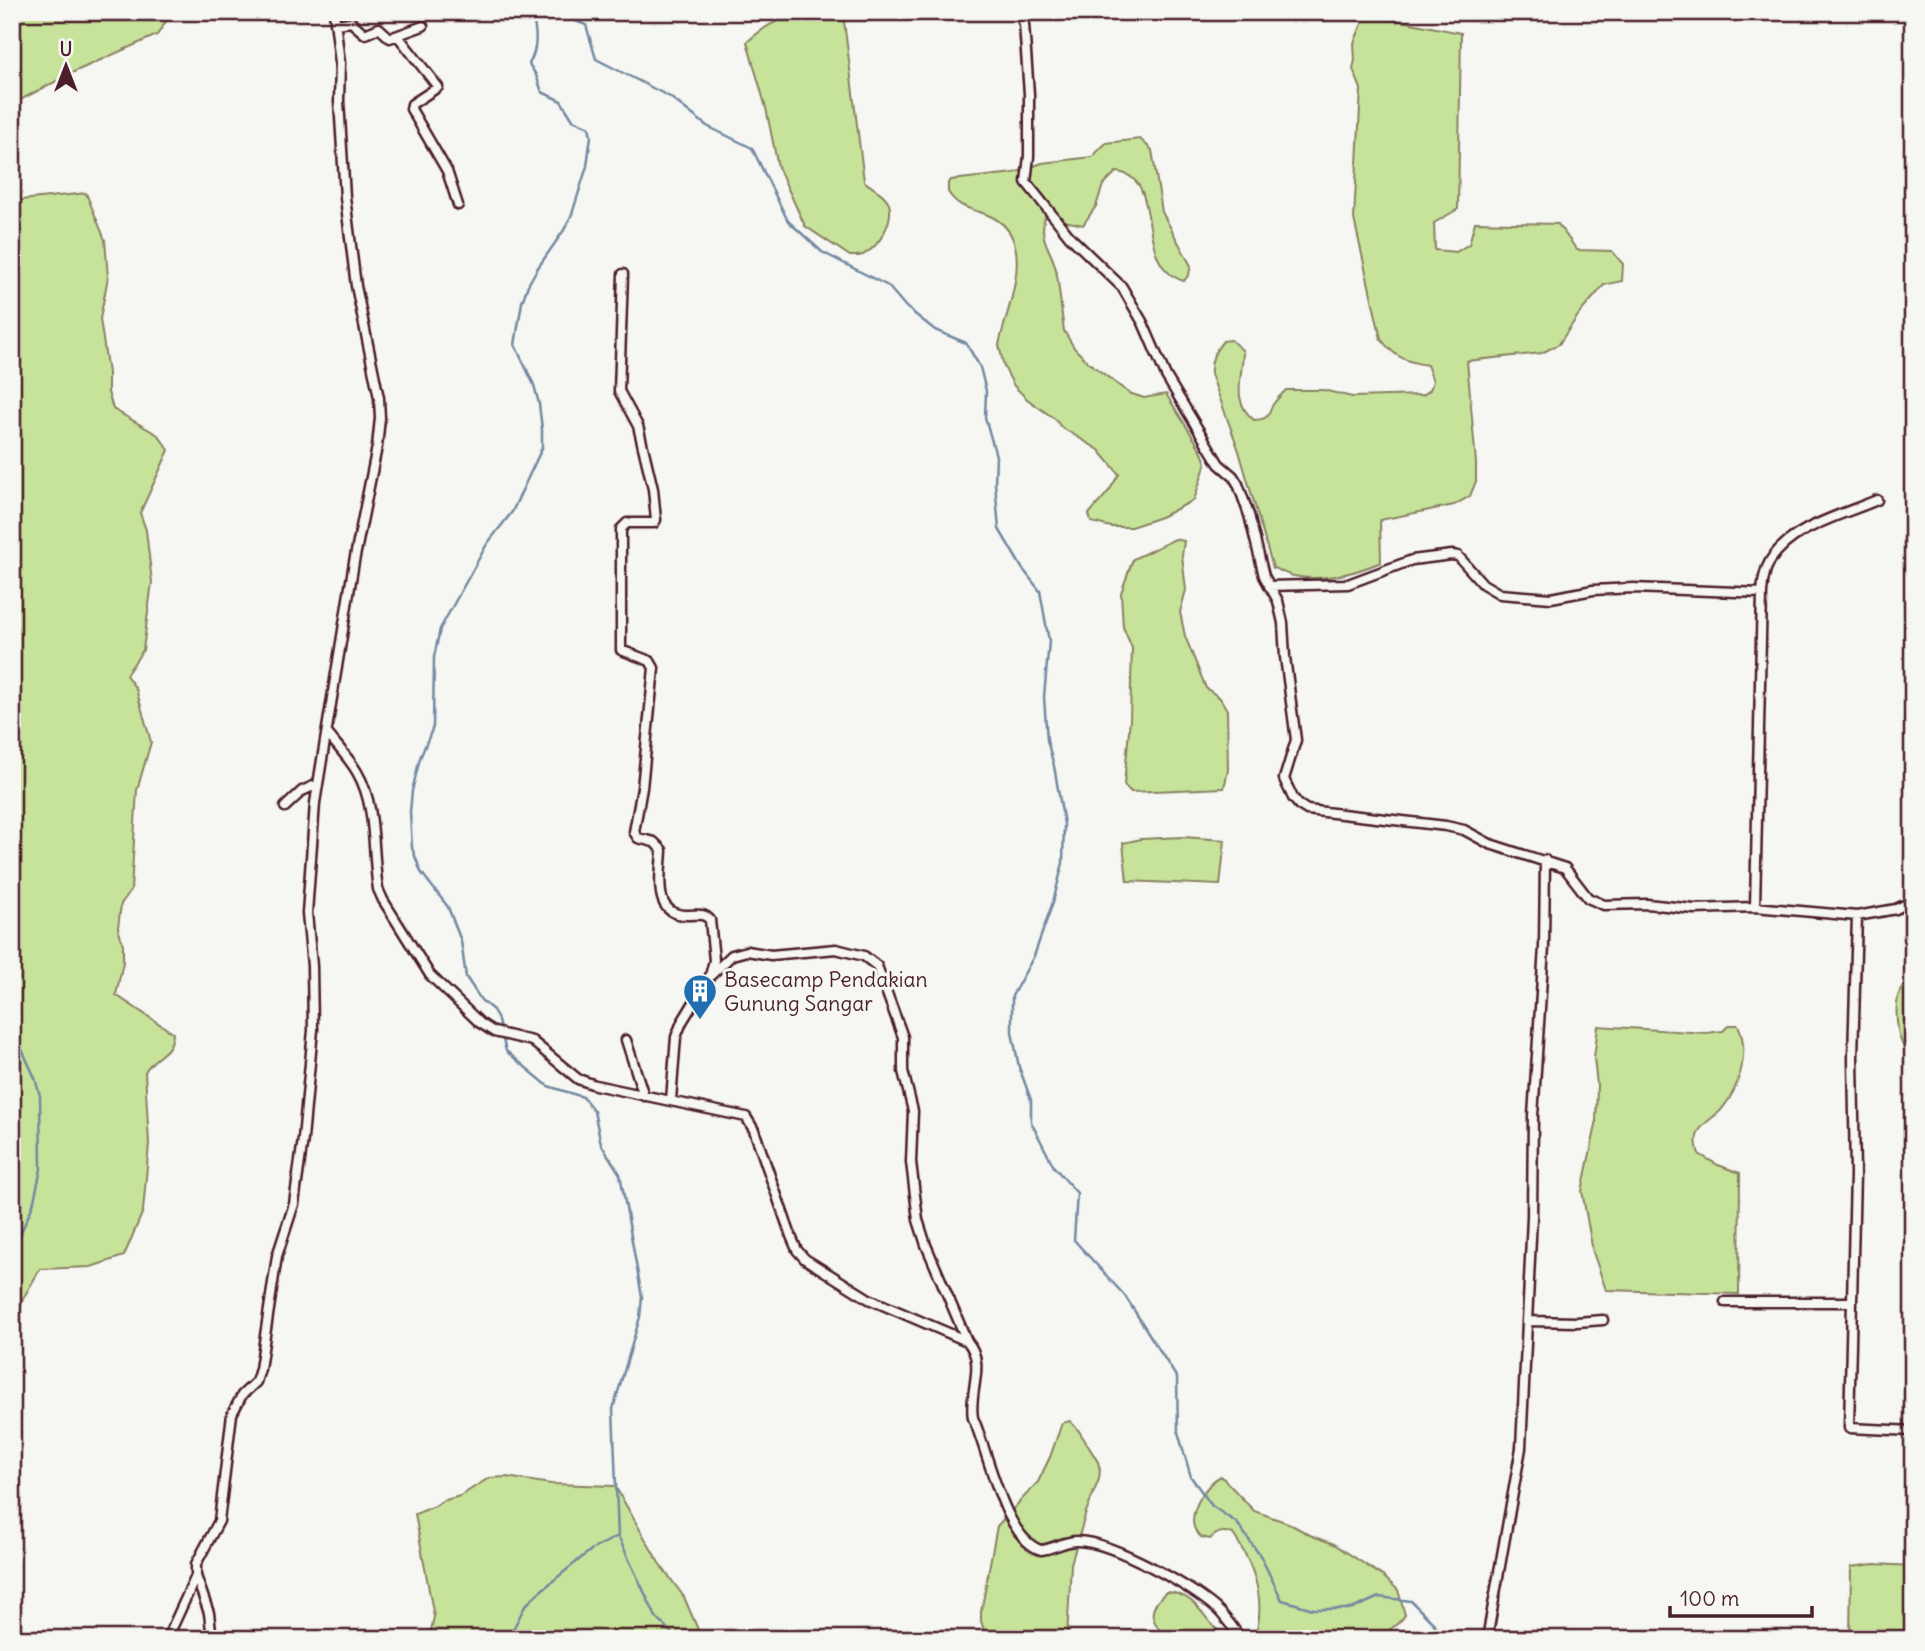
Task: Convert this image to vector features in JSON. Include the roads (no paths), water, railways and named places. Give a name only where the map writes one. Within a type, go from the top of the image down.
[{"type":"street","points":[[212,1639],[209,1612],[196,1576],[196,1564],[219,1521],[232,1414],[242,1395],[254,1384],[260,1370],[277,1256],[294,1204],[313,1030],[307,913],[318,784],[380,418],[379,398],[356,286],[345,197],[339,100],[340,54],[334,12]]},
{"type":"street","points":[[1019,12],[1024,24],[1030,94],[1027,187],[1070,237],[1122,287],[1134,306],[1166,376],[1219,464],[1238,484],[1283,623],[1296,740],[1284,779],[1298,805],[1307,810],[1331,814],[1407,820],[1464,830],[1490,844],[1567,869],[1588,898],[1604,905],[1647,904],[1693,909],[1755,907],[1857,916],[1896,909],[1913,901]]},
{"type":"street","points":[[335,24],[351,22],[365,34],[380,28],[387,37],[398,36],[423,26]]},
{"type":"street","points":[[398,36],[438,85],[438,89],[412,104],[411,109],[447,171],[458,205]]},
{"type":"street","points":[[623,274],[620,391],[638,426],[653,489],[656,520],[654,523],[625,524],[621,529],[620,646],[623,652],[653,662],[654,668],[640,804],[634,832],[638,838],[654,842],[662,850],[661,893],[667,909],[679,916],[703,915],[710,920],[714,960],[710,976]]},
{"type":"street","points":[[1755,907],[1762,593],[1770,562],[1789,541],[1805,530],[1877,500]]},
{"type":"street","points":[[1269,586],[1348,584],[1412,560],[1452,555],[1458,556],[1483,584],[1500,594],[1550,598],[1593,590],[1633,588],[1762,593]]},
{"type":"street","points":[[327,733],[356,771],[366,793],[378,889],[430,975],[480,1023],[510,1038],[532,1041],[578,1079],[595,1085],[742,1114],[749,1119],[797,1250],[812,1266],[869,1298],[967,1341]]},
{"type":"street","points":[[285,807],[302,791],[318,784]]},
{"type":"street","points":[[1487,1639],[1521,1448],[1528,1321],[1533,1116],[1544,947],[1545,860]]},
{"type":"street","points":[[1857,916],[1849,1428],[1913,1431]]},
{"type":"street","points":[[671,1100],[676,1037],[682,1022],[710,976],[732,955],[747,951],[771,955],[836,949],[864,956],[877,966],[903,1037],[903,1071],[913,1111],[913,1182],[921,1232],[967,1341],[974,1350],[977,1363],[972,1406],[974,1418],[1002,1501],[1013,1523],[1027,1542],[1041,1550],[1067,1542],[1082,1542],[1135,1560],[1198,1594],[1221,1613],[1241,1639]]},
{"type":"street","points":[[626,1040],[644,1096]]},
{"type":"street","points":[[1725,1302],[1851,1302]]},
{"type":"street","points":[[1528,1321],[1603,1320]]},
{"type":"street","points":[[167,1639],[196,1576]]},
{"type":"waterway","points":[[508,1639],[525,1606],[537,1594],[591,1550],[618,1536],[613,1409],[640,1317],[642,1297],[620,1174],[601,1144],[594,1111],[583,1097],[548,1086],[506,1051],[497,1017],[481,1000],[466,977],[461,941],[448,907],[421,872],[412,848],[412,791],[420,758],[433,727],[434,657],[440,629],[487,544],[512,512],[542,448],[539,404],[534,385],[515,345],[522,302],[537,269],[572,214],[587,166],[591,136],[589,127],[573,120],[561,101],[542,92],[529,64],[535,45],[532,12]]},
{"type":"waterway","points":[[552,12],[586,25],[596,59],[670,97],[707,126],[752,148],[788,221],[822,252],[888,286],[906,307],[935,330],[966,343],[980,367],[986,391],[985,417],[996,456],[995,483],[999,529],[1022,568],[1040,591],[1049,641],[1044,697],[1047,740],[1064,824],[1063,863],[1053,902],[1034,956],[1012,996],[1012,1032],[1019,1067],[1031,1100],[1031,1122],[1054,1167],[1077,1193],[1074,1240],[1125,1296],[1177,1378],[1178,1432],[1191,1477],[1212,1506],[1237,1523],[1261,1557],[1282,1600],[1313,1609],[1352,1609],[1379,1597],[1411,1601],[1434,1624],[1441,1639]]},
{"type":"waterway","points":[[12,1014],[20,1045],[40,1096],[41,1169],[33,1205],[12,1253]]},
{"type":"waterway","points":[[618,1536],[656,1617],[677,1639]]},
{"type":"place","name":"Basecamp Pendakian Gunung Sangar","points":[[700,1021]]}]
